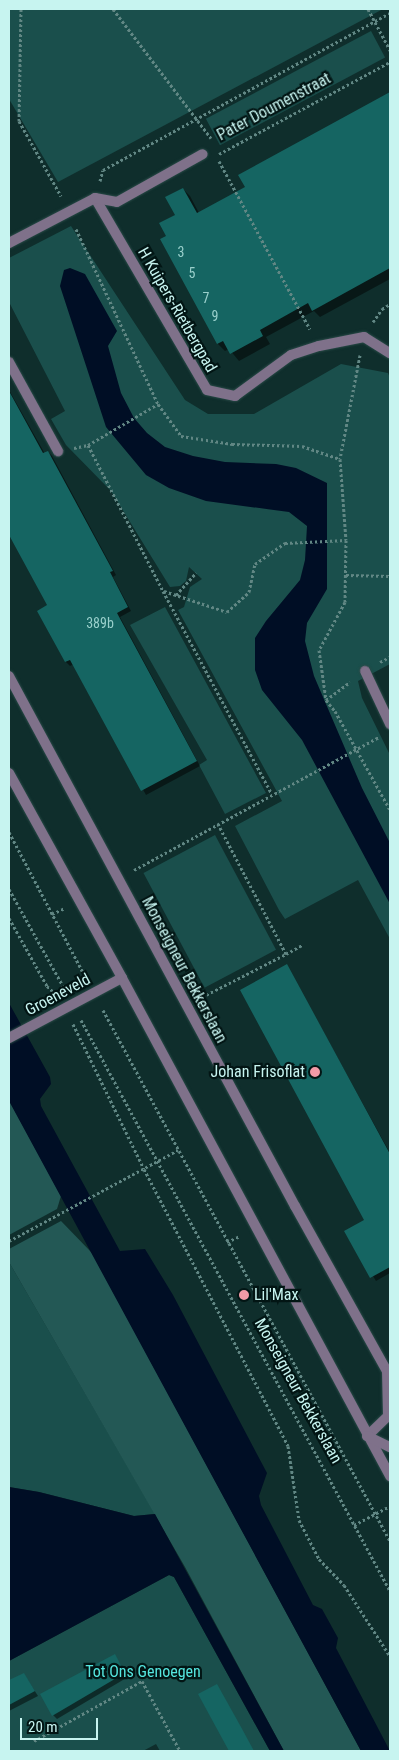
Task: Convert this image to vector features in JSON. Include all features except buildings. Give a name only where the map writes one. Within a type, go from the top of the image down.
[{"type":"street","name":"Pater Doumenstraat","points":[[95,198],[116,202],[203,154]]},
{"type":"street","points":[[9,242],[95,198]]},
{"type":"street","name":"H Kuipers-Rietbergpad","points":[[95,198],[206,390],[236,396],[291,355],[319,346],[364,337]]},
{"type":"street","points":[[364,337],[390,353]]},
{"type":"street","points":[[9,362],[58,451]]},
{"type":"street","points":[[365,671],[390,724]]},
{"type":"street","name":"Monseigneur Bekkerslaan","points":[[9,676],[295,1206],[387,1371],[388,1416],[367,1436]]},
{"type":"street","points":[[9,773],[122,978],[390,1476]]},
{"type":"street","name":"Groeneveld","points":[[9,1038],[122,978]]},
{"type":"street","points":[[367,1436],[390,1448]]},
{"type":"path","points":[[21,9],[19,121],[68,212]]},
{"type":"path","points":[[113,9],[212,140]]},
{"type":"path","points":[[368,9],[390,50]]},
{"type":"path","points":[[95,198],[103,170],[390,13]]},
{"type":"path","name":"Pater Doumenstraat","points":[[319,346],[215,154],[222,153],[390,62]]},
{"type":"path","points":[[217,146],[222,153]]},
{"type":"path","points":[[390,304],[382,309],[364,337],[340,459],[346,540],[345,602],[319,650],[326,700],[335,711],[390,810]]},
{"type":"path","points":[[58,451],[88,445],[158,404]]},
{"type":"path","points":[[88,445],[163,591],[272,794]]},
{"type":"path","points":[[163,591],[227,612],[249,592],[254,564],[285,543],[346,540]]},
{"type":"path","points":[[176,596],[196,573]]},
{"type":"path","points":[[346,576],[390,576]]},
{"type":"path","points":[[118,879],[382,736]]},
{"type":"path","points":[[218,824],[286,954]]},
{"type":"path","points":[[9,832],[178,1150],[390,1541]]},
{"type":"path","name":"Monseigneur Bekkerslaan","points":[[9,888],[156,1163],[390,1592]]},
{"type":"path","points":[[9,918],[47,986],[71,1005],[75,1030],[144,1169],[288,1446],[299,1520],[319,1559],[344,1585],[390,1656]]},
{"type":"path","points":[[186,1005],[302,945]]},
{"type":"path","points":[[9,1242],[178,1150]]},
{"type":"path","points":[[354,1525],[390,1506]]},
{"type":"path","points":[[34,1741],[142,1682],[180,1751]]},
{"type":"green space","points":[[9,9],[383,9],[58,182],[9,99]]},
{"type":"green space","points":[[371,31],[385,57],[220,145],[206,119]]},
{"type":"green space","points":[[71,226],[185,400],[208,414],[254,414],[341,364],[388,373],[390,378],[390,664],[358,681],[362,698],[390,755],[390,939],[358,880],[285,919],[279,910],[235,826],[282,801],[178,610],[184,607],[190,587],[202,579],[189,567],[186,581],[180,586],[170,587],[111,491],[66,445],[51,419],[65,411],[9,302],[9,258]]},
{"type":"green space","points":[[165,607],[266,793],[225,814],[199,765],[207,760],[130,625]]},
{"type":"green space","points":[[215,835],[276,950],[205,988],[143,873]]},
{"type":"green space","points":[[9,1262],[155,1514],[134,1516],[39,1492],[9,1487]]},
{"type":"green space","name":"Tot Ons Genoegen","points":[[169,1575],[174,1577],[270,1751],[160,1751],[156,1744],[143,1751],[9,1751],[9,1661]]},
{"type":"shaded area","points":[[70,268],[85,274],[117,331],[108,346],[121,393],[134,418],[147,433],[165,447],[193,456],[225,462],[276,464],[296,468],[327,483],[327,589],[307,623],[305,641],[314,676],[362,788],[390,843],[390,904],[302,740],[262,690],[255,670],[255,638],[266,621],[300,580],[305,560],[307,526],[289,512],[206,501],[169,488],[146,475],[106,427],[60,286],[64,270]]},
{"type":"shaded area","points":[[9,1003],[50,1077],[51,1084],[40,1099],[41,1106],[120,1251],[145,1249],[173,1295],[267,1473],[259,1496],[261,1505],[313,1605],[322,1609],[338,1638],[336,1648],[390,1751],[361,1751],[9,1101]]},
{"type":"shaded area","points":[[9,1100],[61,1196],[57,1209],[9,1235]]},
{"type":"shaded area","points":[[61,1221],[92,1253],[361,1751],[284,1751],[185,1567],[9,1262],[9,1249]]},
{"type":"shaded area","points":[[9,1487],[39,1492],[134,1516],[155,1514],[284,1751],[270,1751],[174,1577],[169,1575],[9,1661]]},
{"type":"place","name":"Johan Frisoflat","points":[[315,1072]]},
{"type":"place","name":"Lil'Max","points":[[244,1295]]}]
